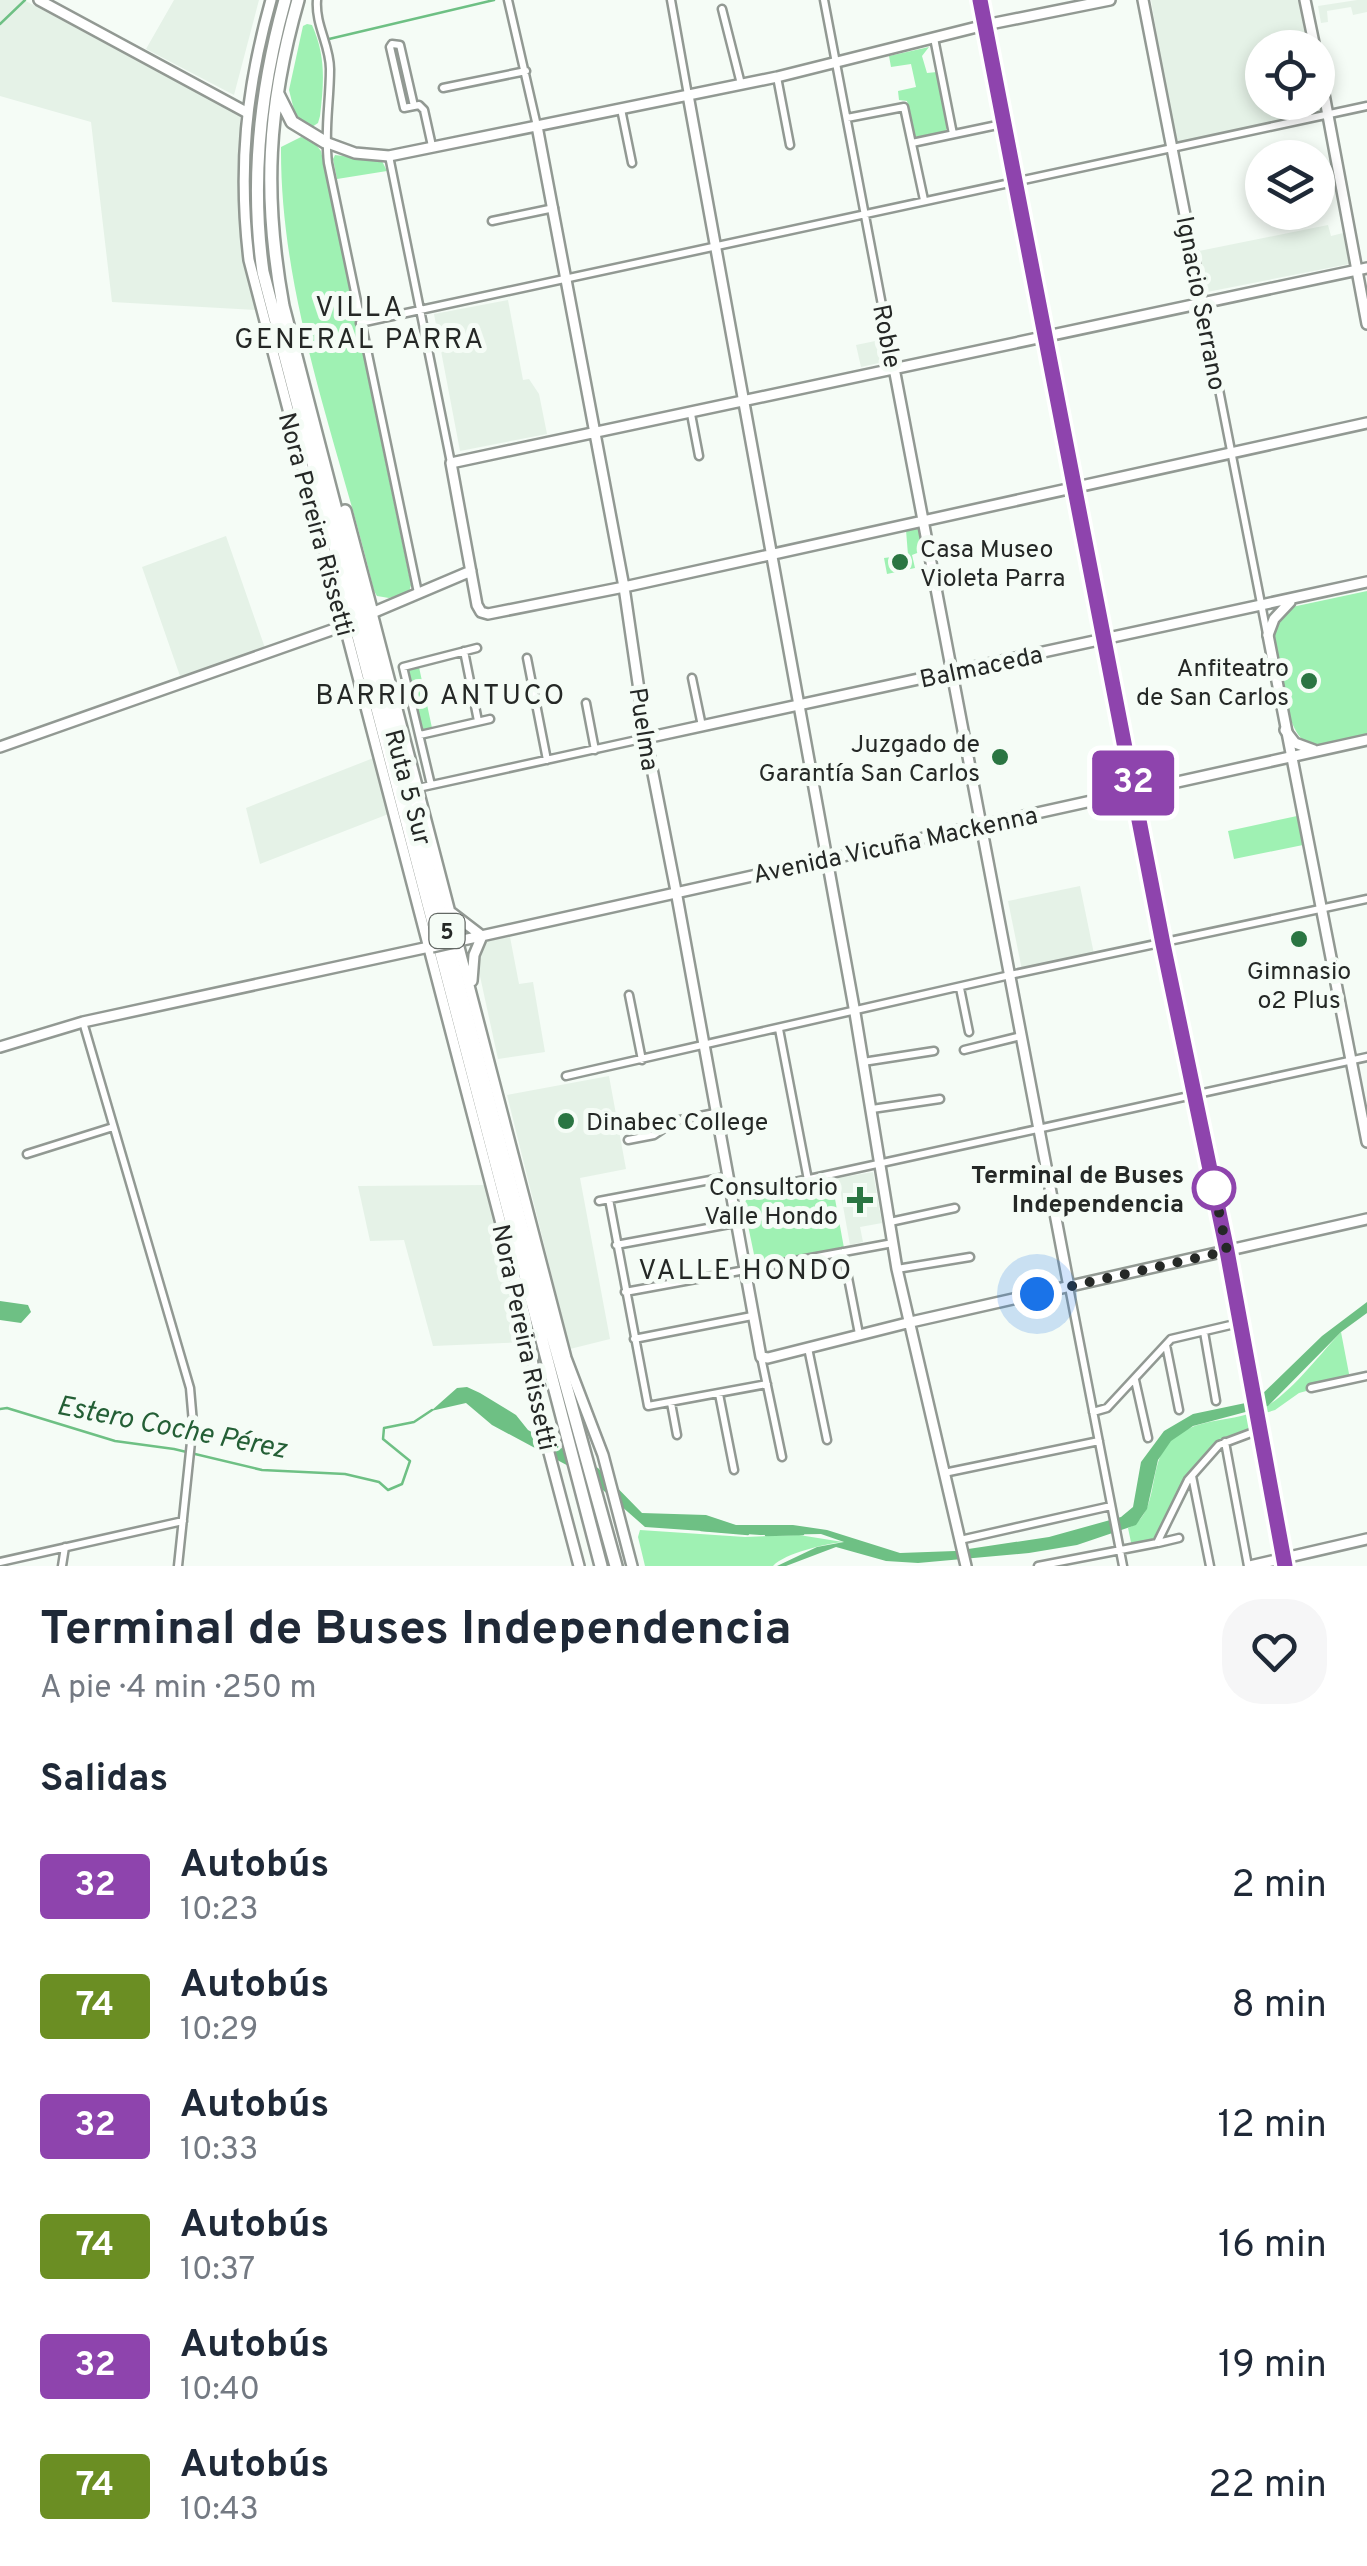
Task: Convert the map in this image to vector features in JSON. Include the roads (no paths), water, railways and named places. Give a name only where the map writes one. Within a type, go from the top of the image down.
[{"type":"highway","name":"Ruta 5 Sur","points":[[285,0],[266,80],[259,134],[255,188],[262,272],[601,1566]]},
{"type":"highway","name":"Ruta 5 Sur","points":[[298,0],[278,91],[269,168],[274,242],[288,330],[616,1566]]},
{"type":"highway","points":[[278,91],[292,122],[325,142]]},
{"type":"highway","points":[[313,416],[345,509],[372,613]]},
{"type":"street","points":[[40,0],[246,112]]},
{"type":"street","name":"Nora Pereira Rissetti","points":[[272,0],[246,112],[243,196],[249,260],[526,1320],[543,1430],[579,1566]]},
{"type":"street","points":[[318,0],[318,19],[330,66],[325,142],[418,593]]},
{"type":"street","points":[[671,0],[856,1013],[893,1243],[965,1564]]},
{"type":"street","name":"Roble","points":[[824,0],[1069,1287]]},
{"type":"street","points":[[980,0],[1163,944],[1227,1251],[1284,1562]]},
{"type":"street","points":[[325,142],[355,153],[389,156],[836,64],[1068,4],[1110,0]]},
{"type":"street","name":"Ignacio Serrano","points":[[1143,0],[1268,635]]},
{"type":"street","points":[[1305,0],[1311,30]]},
{"type":"street","name":"Puelma","points":[[509,2],[567,277],[726,1178],[782,1457]]},
{"type":"street","points":[[722,9],[741,84]]},
{"type":"street","points":[[934,37],[953,134]]},
{"type":"street","points":[[414,106],[400,46],[392,44],[404,108],[420,105],[424,110],[432,146]]},
{"type":"street","points":[[443,88],[526,71]]},
{"type":"street","points":[[777,77],[790,145]]},
{"type":"street","points":[[846,118],[904,106],[924,200]]},
{"type":"street","points":[[1335,113],[1367,106]]},
{"type":"street","points":[[621,109],[632,163]]},
{"type":"street","points":[[360,322],[1300,120]]},
{"type":"street","points":[[1329,120],[1362,269],[1367,324]]},
{"type":"street","points":[[912,143],[1002,124]]},
{"type":"street","points":[[389,156],[471,571],[482,612],[488,614],[1367,423]]},
{"type":"street","points":[[492,221],[554,208]]},
{"type":"street","points":[[451,464],[1362,269]]},
{"type":"street","points":[[691,414],[699,456]]},
{"type":"street","points":[[471,571],[372,613],[566,1358],[603,1455],[632,1566]]},
{"type":"street","name":"Balmaceda","points":[[418,788],[1367,582]]},
{"type":"street","points":[[1296,598],[1278,613],[1268,635],[1367,1142]]},
{"type":"street","points":[[0,746],[343,626]]},
{"type":"street","points":[[431,785],[403,668],[478,648]]},
{"type":"street","points":[[464,652],[478,721]]},
{"type":"street","points":[[527,658],[546,760]]},
{"type":"street","points":[[692,678],[702,727]]},
{"type":"street","points":[[586,703],[594,750]]},
{"type":"street","points":[[420,735],[490,718]]},
{"type":"street","points":[[1285,730],[1298,745],[1322,750]]},
{"type":"street","name":"Avenida Vicuña Mackenna","points":[[431,947],[1367,740]]},
{"type":"street","points":[[566,1076],[1367,899]]},
{"type":"street","points":[[448,909],[482,936],[474,956],[472,995]]},
{"type":"street","points":[[0,1048],[83,1022],[431,947]]},
{"type":"street","points":[[960,988],[969,1032]]},
{"type":"street","points":[[629,994],[642,1060]]},
{"type":"street","points":[[83,1022],[192,1402],[178,1566]]},
{"type":"street","points":[[780,1030],[808,1180]]},
{"type":"street","points":[[964,1050],[1021,1036]]},
{"type":"street","points":[[863,1062],[934,1052]]},
{"type":"street","points":[[730,1196],[1367,1057]]},
{"type":"street","points":[[872,1109],[940,1099]]},
{"type":"street","points":[[628,1140],[654,1136],[675,1120],[715,1113]]},
{"type":"street","points":[[27,1154],[112,1127]]},
{"type":"street","points":[[726,1178],[604,1200],[648,1406],[767,1384]]},
{"type":"street","points":[[890,1222],[956,1208]]},
{"type":"street","points":[[761,1357],[1367,1218]]},
{"type":"street","points":[[616,1245],[735,1224]]},
{"type":"street","points":[[625,1292],[893,1243]]},
{"type":"street","points":[[843,1252],[859,1334]]},
{"type":"street","points":[[898,1269],[970,1256]]},
{"type":"street","points":[[1069,1287],[1122,1566]]},
{"type":"street","points":[[634,1340],[752,1316]]},
{"type":"street","points":[[1093,1412],[1107,1408],[1166,1343],[1239,1323]]},
{"type":"street","points":[[1204,1332],[1216,1401]]},
{"type":"street","points":[[1166,1343],[1179,1410]]},
{"type":"street","points":[[808,1348],[827,1440]]},
{"type":"street","points":[[1312,1388],[1367,1376]]},
{"type":"street","points":[[1135,1380],[1148,1438]]},
{"type":"street","points":[[718,1394],[734,1470]]},
{"type":"street","points":[[670,1403],[677,1435]]},
{"type":"street","points":[[1157,1543],[1192,1476],[1225,1442],[1259,1430]]},
{"type":"street","points":[[944,1472],[1099,1440]]},
{"type":"street","points":[[1225,1442],[1249,1566],[1284,1562],[1367,1539]]},
{"type":"street","points":[[1192,1476],[1210,1566]]},
{"type":"street","points":[[961,1543],[1112,1509]]},
{"type":"street","points":[[0,1562],[183,1521]]},
{"type":"street","points":[[1038,1566],[1179,1538]]},
{"type":"street","points":[[62,1566],[65,1546]]},
{"type":"waterway","points":[[0,24],[25,0]]},
{"type":"waterway","points":[[329,39],[494,0]]},
{"type":"waterway","name":"Estero Coche Pérez","points":[[0,1409],[115,1441],[174,1449],[262,1470],[345,1474],[379,1482],[388,1490],[402,1484],[410,1461],[383,1439],[384,1428],[414,1422],[432,1410]]},
{"type":"waterway","name":"Estero Coche Pérez","points":[[701,1530],[748,1534]]},
{"type":"waterway","name":"Estero Coche Pérez","points":[[766,1535],[803,1534]]},
{"type":"place","name":"Casa Museo Violeta Parra","points":[[900,562]]},
{"type":"place","name":"Anfiteatro de San Carlos","points":[[1309,681]]},
{"type":"place","name":"Juzgado de Garantía San Carlos","points":[[1000,757]]},
{"type":"place","name":"Gimnasio o2 Plus","points":[[1299,939]]},
{"type":"place","name":"Dinabec College","points":[[566,1121]]},
{"type":"place","name":"Terminal de Buses Independencia","points":[[1214,1188]]},
{"type":"place","name":"Consultorio Valle Hondo","points":[[860,1200]]},
{"type":"district","name":"VILLA GENERAL PARRA","points":[[360,322]]},
{"type":"district","name":"BARRIO ANTUCO","points":[[441,694]]},
{"type":"district","name":"VALLE HONDO","points":[[746,1269]]}]
